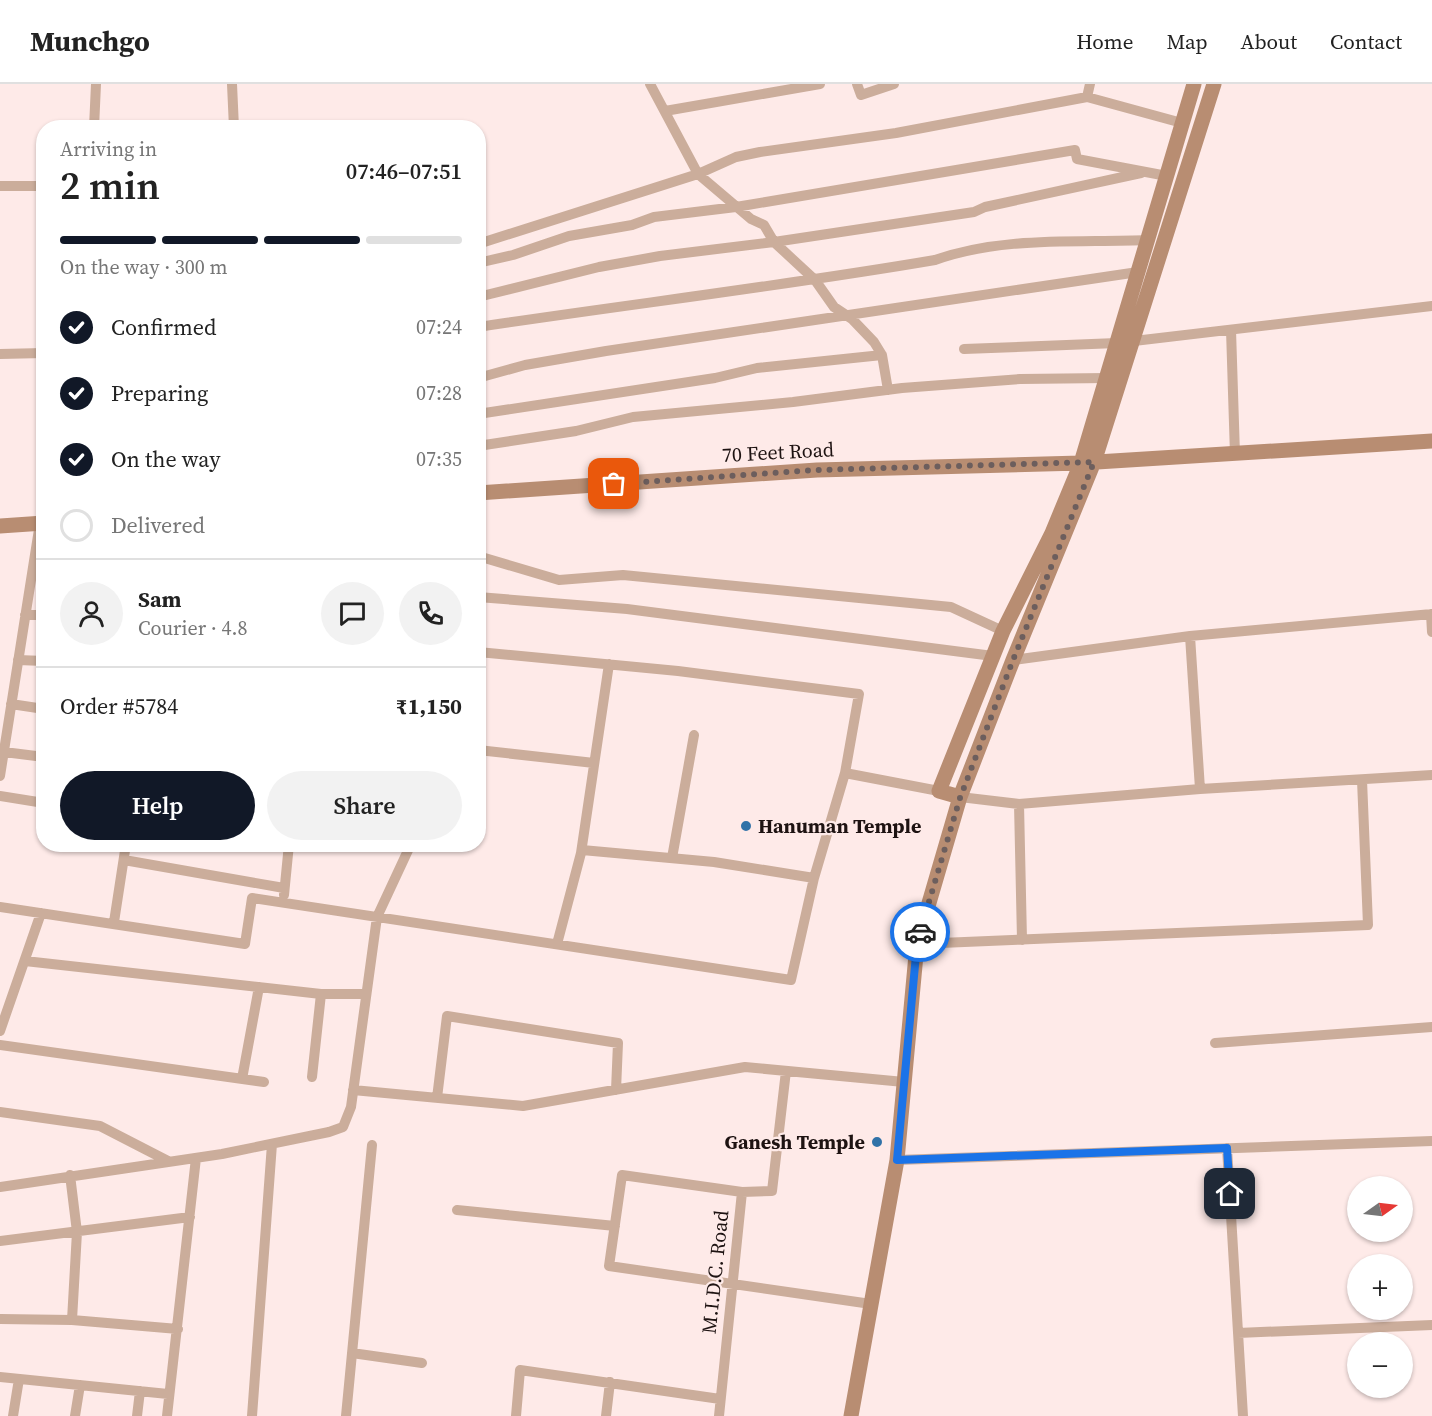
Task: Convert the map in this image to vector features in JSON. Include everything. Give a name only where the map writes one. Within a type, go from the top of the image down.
[{"type":"main road","points":[[960,798],[939,791],[1003,631],[1087,463],[1107,378],[1194,84]]},
{"type":"main road","points":[[851,1416],[897,1160],[917,944],[960,798],[1134,341],[1214,84]]},
{"type":"main road","name":"70 Feet Road","points":[[486,492],[817,470],[1087,463],[1432,441]]},
{"type":"main road","points":[[0,526],[36,523]]},
{"type":"street","points":[[94,120],[96,84]]},
{"type":"street","points":[[232,84],[234,120]]},
{"type":"street","points":[[650,84],[698,174],[736,207],[764,225],[774,242],[815,280],[834,307],[846,315],[874,342],[882,355],[888,390]]},
{"type":"street","points":[[665,111],[820,84]]},
{"type":"street","points":[[857,84],[861,95],[894,84]]},
{"type":"street","points":[[1087,97],[1090,84]]},
{"type":"street","points":[[486,241],[698,174],[736,157],[760,152],[896,133],[1087,97],[1182,123]]},
{"type":"street","points":[[486,261],[513,255],[569,236],[632,225],[654,217],[736,207],[1075,150],[1077,159],[1167,176]]},
{"type":"street","points":[[486,295],[599,267],[660,256],[774,242],[974,212],[985,207],[1145,172]]},
{"type":"street","points":[[0,186],[36,186]]},
{"type":"street","points":[[486,326],[815,280],[1035,241],[1075,243],[1148,240]]},
{"type":"street","points":[[486,376],[525,365],[606,351],[1138,272]]},
{"type":"street","points":[[964,349],[1117,344],[1432,306]]},
{"type":"street","points":[[1231,330],[1235,455]]},
{"type":"street","points":[[0,354],[36,353]]},
{"type":"street","points":[[486,413],[704,380],[758,368],[882,355]]},
{"type":"street","points":[[486,445],[576,431],[633,417],[888,390],[1020,379],[1107,378]]},
{"type":"street","points":[[0,776],[4,752],[4,732],[11,704],[36,555]]},
{"type":"street","points":[[486,558],[559,580],[623,575],[951,607],[1003,631]]},
{"type":"street","points":[[486,598],[627,609],[993,656]]},
{"type":"street","points":[[1013,660],[1190,636],[1431,614],[1432,632]]},
{"type":"street","points":[[25,615],[36,615]]},
{"type":"street","points":[[1190,636],[1200,789]]},
{"type":"street","points":[[0,907],[114,922],[245,944],[252,898],[791,980],[814,878],[845,773],[859,694],[609,664],[486,653]]},
{"type":"street","points":[[18,660],[36,661]]},
{"type":"street","points":[[556,944],[582,850],[609,664]]},
{"type":"street","points":[[11,704],[36,708]]},
{"type":"street","points":[[672,858],[694,735]]},
{"type":"street","points":[[486,751],[594,763]]},
{"type":"street","points":[[4,752],[36,756]]},
{"type":"street","points":[[845,773],[939,791]]},
{"type":"street","points":[[960,798],[1019,804],[1200,789],[1432,775]]},
{"type":"street","points":[[917,944],[1368,925],[1362,780]]},
{"type":"street","points":[[0,796],[36,802]]},
{"type":"street","points":[[1019,804],[1022,940]]},
{"type":"street","points":[[582,850],[672,858],[814,878]]},
{"type":"street","points":[[114,922],[125,852]]},
{"type":"street","points":[[283,903],[288,852]]},
{"type":"street","points":[[0,1187],[196,1158],[272,1144],[343,1127],[351,1107],[377,917],[407,852]]},
{"type":"street","points":[[124,860],[284,888]]},
{"type":"street","points":[[0,1032],[41,913]]},
{"type":"street","points":[[25,961],[321,994],[366,994]]},
{"type":"street","points":[[242,1079],[259,987]]},
{"type":"street","points":[[312,1077],[321,994]]},
{"type":"street","points":[[437,1098],[447,1016],[618,1043],[616,1090]]},
{"type":"street","points":[[1215,1043],[1432,1026]]},
{"type":"street","points":[[0,1045],[264,1082]]},
{"type":"street","points":[[353,1090],[523,1106],[745,1067],[904,1082]]},
{"type":"street","name":"M.I.D.C. Road","points":[[719,1416],[742,1192],[772,1191],[786,1071]]},
{"type":"street","points":[[0,1112],[100,1126],[168,1161]]},
{"type":"street","points":[[897,1160],[1432,1141]]},
{"type":"street","points":[[252,1416],[272,1144]]},
{"type":"street","points":[[346,1416],[372,1145]]},
{"type":"street","points":[[1227,1148],[1243,1416]]},
{"type":"street","points":[[167,1416],[196,1158]]},
{"type":"street","points":[[70,1175],[77,1232],[72,1320]]},
{"type":"street","points":[[742,1192],[622,1175],[609,1266],[871,1304]]},
{"type":"street","points":[[458,1210],[615,1226]]},
{"type":"street","points":[[0,1240],[190,1217]]},
{"type":"street","points":[[0,1318],[72,1320],[178,1329]]},
{"type":"street","points":[[1238,1333],[1432,1325]]},
{"type":"street","points":[[352,1353],[422,1363]]},
{"type":"street","points":[[516,1416],[520,1370],[720,1399]]},
{"type":"street","points":[[0,1377],[168,1394]]},
{"type":"street","points":[[14,1416],[19,1379]]},
{"type":"street","points":[[606,1416],[610,1382]]},
{"type":"street","points":[[75,1416],[80,1385]]},
{"type":"street","points":[[136,1416],[140,1391]]},
{"type":"way so far","points":[[614,484],[817,470],[1094,462],[1013,660],[960,798],[920,932]]},
{"type":"place","name":"Hanuman Temple","points":[[746,826]]},
{"type":"place","name":"Ganesh Temple","points":[[877,1142]]},
{"type":"route","points":[[920,932],[897,1160],[1227,1148],[1230,1194]]}]
